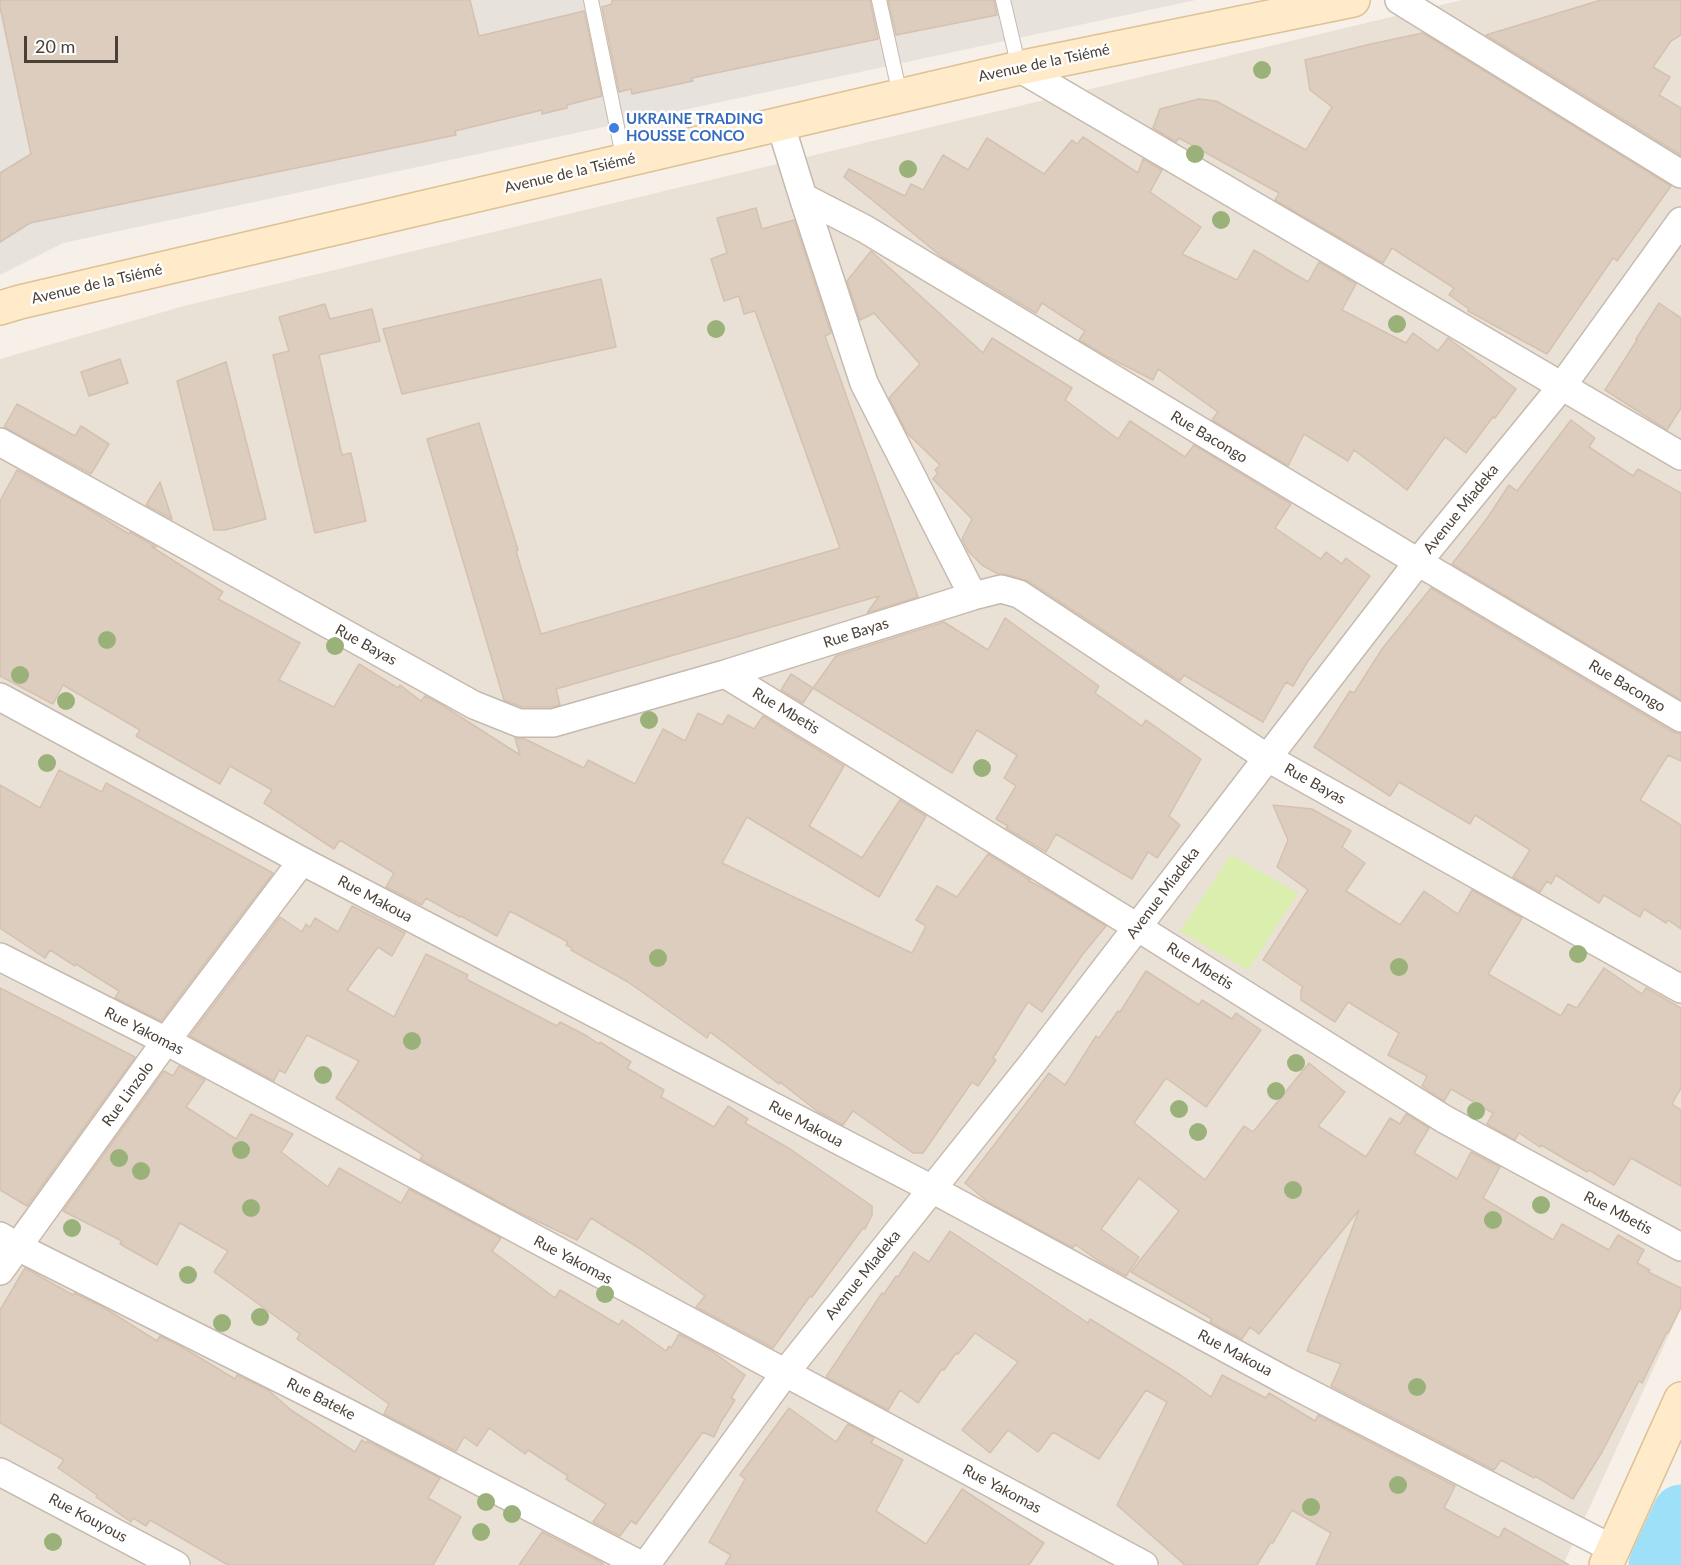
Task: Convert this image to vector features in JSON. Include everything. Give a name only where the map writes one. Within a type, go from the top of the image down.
[{"type":"main road","name":"Avenue de la Tsiémé","points":[[0,308],[1018,68],[1353,0]]},
{"type":"main road","points":[[1610,1557],[1681,1399]]},
{"type":"street","points":[[1399,0],[1681,174]]},
{"type":"street","points":[[1018,68],[1681,456]]},
{"type":"street","points":[[780,123],[864,383],[973,596]]},
{"type":"street","name":"Rue Bacongo","points":[[803,197],[865,229],[1681,718]]},
{"type":"street","name":"Avenue Miadeka","points":[[646,1565],[785,1373],[1032,1064],[1418,562],[1562,386],[1681,221]]},
{"type":"street","name":"Rue Bayas","points":[[0,442],[474,705],[519,723],[553,723],[725,674],[973,596],[1001,589],[1019,594],[1266,757],[1681,988]]},
{"type":"street","name":"Rue Mbetis","points":[[725,674],[1444,1119],[1681,1247]]},
{"type":"street","name":"Rue Makoua","points":[[0,696],[302,861],[932,1189],[1610,1557]]},
{"type":"street","name":"Rue Linzolo","points":[[0,1271],[9,1241],[166,1041],[302,861]]},
{"type":"street","name":"Rue Yakomas","points":[[0,957],[166,1041],[1136,1563]]},
{"type":"street","name":"Rue Bateke","points":[[9,1241],[356,1417],[640,1565]]},
{"type":"street","name":"Rue Kouyous","points":[[0,1472],[176,1565]]},
{"type":"lane","points":[[591,0],[624,160]]},
{"type":"lane","points":[[879,0],[900,95]]},
{"type":"lane","points":[[1003,0],[1018,68]]},
{"type":"shaded area","points":[[0,0],[1196,0],[63,243],[0,275]]},
{"type":"shaded area","points":[[1462,0],[1681,0],[1681,1309],[1563,1565],[0,1565],[0,359],[184,306]]},
{"type":"green space","points":[[1231,855],[1298,893],[1248,970],[1180,931]]},
{"type":"building","points":[[0,0],[470,0],[479,36],[584,11],[602,96],[542,114],[542,110],[455,131],[456,135],[30,223],[0,242],[0,173],[31,154]]},
{"type":"building","points":[[612,0],[870,0],[878,39],[692,78],[693,81],[632,94],[631,89],[619,92],[602,7],[612,4]]},
{"type":"building","points":[[888,0],[994,0],[997,15],[896,35]]},
{"type":"building","points":[[1601,0],[1681,0],[1681,35],[1671,41],[1653,67],[1670,77],[1659,95],[1681,108],[1681,155],[1486,35]]},
{"type":"building","points":[[1423,33],[1671,186],[1617,261],[1613,258],[1547,354],[1468,311],[1469,309],[1449,295],[1454,288],[1392,248],[1383,263],[1275,200],[1279,193],[1179,138],[1176,142],[1153,128],[1160,109],[1199,99],[1216,101],[1306,150],[1332,107],[1310,90],[1305,60]]},
{"type":"building","points":[[1083,137],[1138,173],[1143,159],[1162,170],[1150,192],[1201,227],[1182,254],[1237,280],[1254,250],[1308,282],[1319,262],[1356,284],[1342,310],[1406,343],[1413,333],[1438,351],[1448,338],[1516,389],[1466,453],[1445,437],[1407,490],[1354,450],[1348,461],[1304,434],[1288,466],[1212,420],[1218,412],[1158,369],[1153,380],[1108,357],[1079,340],[1085,331],[1042,303],[1036,313],[942,257],[844,177],[849,169],[905,196],[911,184],[923,190],[943,155],[968,170],[987,138],[1044,174],[1072,140],[1077,144]]},
{"type":"building","points":[[756,208],[762,229],[794,220],[831,333],[825,336],[918,597],[867,613],[879,596],[556,689],[560,705],[522,707],[504,700],[427,439],[479,423],[541,634],[840,548],[755,311],[744,314],[739,296],[724,301],[711,259],[727,253],[717,218]]},
{"type":"building","points":[[871,251],[983,353],[992,338],[1072,388],[1065,400],[1118,439],[1130,421],[1185,457],[1194,445],[1291,504],[1275,528],[1321,559],[1326,552],[1342,564],[1346,558],[1370,576],[1308,661],[1293,686],[1286,682],[1263,722],[1184,675],[1180,681],[1028,581],[998,574],[982,565],[968,551],[962,539],[972,519],[933,479],[938,473],[935,470],[940,465],[907,433],[889,398],[920,364],[874,313],[860,320],[847,281]]},
{"type":"building","points":[[601,279],[616,347],[402,394],[383,329]]},
{"type":"building","points":[[1659,303],[1681,318],[1681,408],[1667,430],[1605,390]]},
{"type":"building","points":[[325,304],[330,319],[372,309],[380,341],[319,355],[342,455],[351,453],[366,521],[315,533],[273,355],[289,351],[279,317]]},
{"type":"building","points":[[120,359],[128,383],[89,396],[81,372]]},
{"type":"building","points":[[226,362],[266,519],[225,530],[214,530],[177,381]]},
{"type":"building","points":[[17,404],[75,436],[81,426],[109,444],[91,474],[4,427]]},
{"type":"building","points":[[1571,420],[1595,438],[1589,447],[1633,476],[1638,469],[1681,493],[1681,700],[1452,564],[1509,485],[1517,491]]},
{"type":"building","points":[[17,470],[156,547],[152,547],[223,592],[218,599],[300,643],[279,680],[334,707],[359,664],[398,688],[400,685],[421,701],[425,696],[442,705],[520,755],[515,738],[525,739],[584,768],[588,760],[635,784],[663,729],[685,741],[698,713],[722,725],[728,715],[754,729],[763,716],[844,766],[809,826],[862,858],[900,800],[926,816],[879,897],[747,817],[722,863],[912,953],[926,926],[916,920],[937,886],[957,897],[988,854],[1106,926],[1042,1012],[1028,1002],[993,1058],[996,1060],[978,1086],[972,1082],[923,1153],[913,1153],[853,1111],[843,1125],[817,1111],[710,1032],[707,1038],[628,982],[571,950],[572,948],[566,945],[568,942],[510,911],[497,936],[426,898],[422,905],[386,887],[394,873],[340,840],[334,849],[264,803],[272,790],[230,766],[220,784],[136,736],[140,730],[63,685],[53,704],[0,676],[0,501]]},
{"type":"building","points":[[160,482],[172,519],[146,505]]},
{"type":"building","points":[[1431,588],[1673,732],[1681,734],[1681,761],[1668,755],[1640,800],[1681,825],[1681,929],[1668,920],[1666,923],[1644,909],[1640,917],[1604,895],[1599,903],[1556,875],[1551,884],[1547,881],[1540,892],[1513,877],[1530,850],[1475,815],[1470,824],[1399,782],[1390,796],[1314,747],[1350,691],[1354,693],[1382,649]]},
{"type":"building","points":[[1005,618],[1099,686],[1095,693],[1142,726],[1146,720],[1201,759],[1169,816],[1180,825],[1157,858],[1148,852],[1132,879],[1056,834],[1046,852],[1006,828],[1008,826],[996,819],[1016,786],[1004,778],[1017,755],[977,730],[952,773],[813,688],[836,656],[944,622],[988,650]]},
{"type":"building","points":[[791,674],[813,688],[803,703],[781,690]]},
{"type":"building","points":[[59,770],[102,792],[106,783],[273,873],[161,1021],[115,998],[119,991],[76,964],[75,966],[50,950],[45,958],[0,928],[0,785],[40,808]]},
{"type":"building","points":[[1273,805],[1312,809],[1351,831],[1342,847],[1365,863],[1346,891],[1400,925],[1424,891],[1458,914],[1472,890],[1522,918],[1488,974],[1561,1016],[1568,1004],[1577,1008],[1604,968],[1642,994],[1646,988],[1681,1008],[1681,1088],[1672,1104],[1681,1110],[1681,1186],[1631,1158],[1614,1185],[1541,1145],[1540,1147],[1519,1133],[1515,1140],[1487,1124],[1493,1113],[1451,1089],[1444,1101],[1422,1086],[1427,1076],[1388,1055],[1399,1033],[1348,1002],[1335,1022],[1301,1000],[1303,987],[1263,960],[1308,890],[1277,867],[1288,840]]},
{"type":"building","points":[[352,906],[405,933],[392,956],[378,947],[347,990],[394,1017],[426,954],[468,975],[466,979],[557,1026],[560,1022],[599,1044],[600,1042],[631,1062],[627,1068],[664,1090],[661,1097],[714,1127],[728,1106],[748,1119],[745,1123],[790,1149],[872,1206],[872,1215],[865,1229],[863,1228],[812,1297],[810,1296],[773,1348],[696,1307],[705,1296],[642,1250],[591,1218],[577,1240],[518,1212],[420,1159],[423,1155],[336,1098],[359,1061],[307,1035],[285,1073],[279,1070],[274,1081],[190,1036],[280,917],[302,932],[306,924],[310,927],[315,918],[338,932]]},
{"type":"building","points":[[1146,971],[1199,1005],[1202,1000],[1232,1019],[1236,1013],[1261,1030],[1206,1107],[1166,1078],[1134,1123],[1205,1180],[1244,1126],[1253,1132],[1309,1063],[1345,1092],[1318,1126],[1366,1157],[1390,1118],[1400,1124],[1406,1114],[1429,1128],[1414,1153],[1457,1179],[1471,1152],[1500,1167],[1483,1198],[1553,1240],[1562,1224],[1609,1250],[1618,1235],[1644,1250],[1637,1263],[1650,1270],[1648,1272],[1681,1288],[1681,1307],[1668,1333],[1642,1383],[1639,1381],[1602,1452],[1573,1499],[1535,1476],[1534,1478],[1501,1460],[1494,1470],[1331,1386],[1341,1364],[1307,1351],[1359,1210],[1259,1334],[1250,1327],[1242,1339],[1210,1322],[1212,1319],[1131,1272],[1179,1211],[1139,1178],[1101,1229],[1139,1257],[1126,1276],[1097,1260],[1075,1244],[1073,1248],[988,1202],[965,1183],[1049,1073],[1065,1085],[1096,1036],[1099,1038],[1118,1011],[1120,1012]]},
{"type":"building","points":[[0,988],[135,1057],[27,1206],[0,1190]]},
{"type":"building","points":[[179,1066],[205,1080],[186,1107],[236,1139],[251,1114],[293,1134],[281,1152],[328,1187],[339,1168],[401,1203],[409,1189],[501,1238],[492,1251],[555,1298],[560,1290],[619,1325],[622,1320],[666,1351],[669,1346],[671,1348],[679,1334],[713,1352],[745,1375],[731,1398],[735,1400],[714,1437],[703,1432],[636,1524],[631,1521],[620,1536],[593,1522],[606,1504],[566,1479],[568,1476],[528,1450],[525,1454],[489,1428],[477,1446],[464,1437],[456,1451],[384,1414],[389,1404],[297,1339],[300,1334],[214,1272],[228,1251],[180,1223],[157,1265],[120,1244],[122,1241],[63,1211],[164,1071],[173,1076]]},
{"type":"building","points":[[950,1231],[1088,1323],[1090,1319],[1182,1376],[1211,1397],[1222,1375],[1266,1398],[1269,1393],[1315,1421],[1318,1415],[1455,1486],[1444,1508],[1499,1538],[1504,1528],[1569,1565],[1316,1565],[1331,1533],[1292,1510],[1257,1565],[1185,1565],[1117,1505],[1167,1402],[1146,1390],[1099,1459],[1053,1432],[1038,1452],[1008,1430],[990,1453],[962,1430],[1018,1362],[975,1333],[944,1370],[942,1369],[918,1403],[900,1390],[888,1410],[826,1377],[882,1293],[884,1294],[896,1276],[898,1277],[914,1252],[929,1262]]},
{"type":"building","points":[[25,1268],[73,1295],[74,1293],[103,1307],[157,1341],[160,1336],[235,1379],[237,1375],[268,1390],[291,1410],[355,1452],[362,1440],[366,1443],[367,1441],[440,1478],[428,1498],[461,1517],[433,1565],[228,1565],[150,1520],[146,1526],[133,1518],[131,1522],[96,1497],[97,1495],[58,1468],[64,1460],[0,1423],[0,1310]]},
{"type":"building","points":[[789,1408],[836,1442],[848,1424],[874,1438],[871,1443],[903,1460],[876,1511],[926,1544],[962,1489],[1044,1543],[1029,1565],[725,1565],[731,1555],[709,1542],[745,1479],[740,1475]]},
{"type":"building","points":[[542,1532],[601,1562],[604,1565],[519,1565]]},
{"type":"waterway","points":[[1657,1565],[1681,1513]]},
{"type":"place","name":"UKRAINE TRADING HOUSSE CONCO","points":[[614,128]]}]
